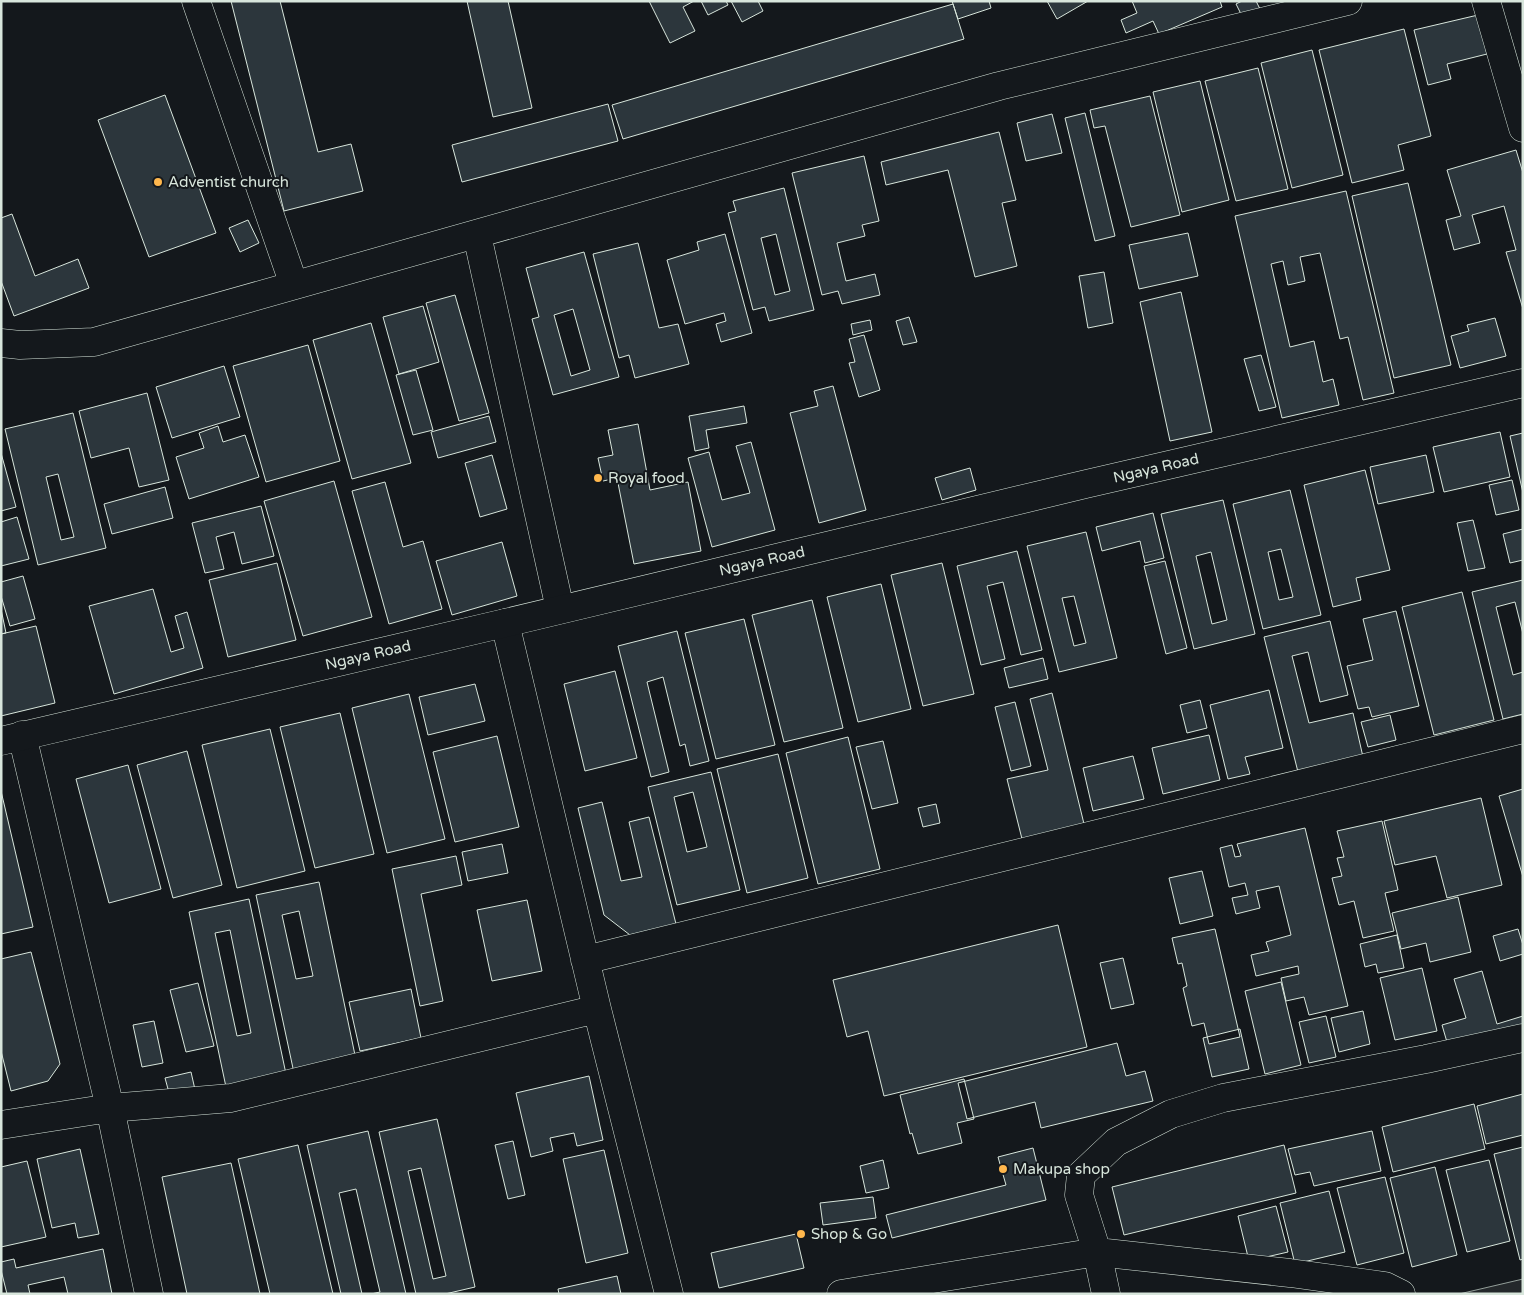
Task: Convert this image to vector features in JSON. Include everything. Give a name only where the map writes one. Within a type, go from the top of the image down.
[{"type":"street","points":[[196,1],[294,285]]},
{"type":"street","points":[[1,342],[20,345],[94,342],[999,86],[1348,1]]},
{"type":"street","points":[[1486,1],[1523,128]]},
{"type":"street","points":[[477,235],[560,609]]},
{"type":"street","name":"Ngaya Road","points":[[12,738],[505,623],[1086,484],[1523,383]]},
{"type":"street","points":[[505,623],[585,960],[669,1294]]},
{"type":"street","points":[[585,960],[1523,729]]},
{"type":"street","points":[[12,738],[110,1108],[149,1294]]},
{"type":"street","points":[[1,1126],[110,1108],[232,1098],[597,1009]]},
{"type":"street","points":[[1106,1294],[1097,1252],[1079,1195],[1082,1175],[1116,1142],[1171,1114],[1223,1098],[1426,1059],[1523,1038]]},
{"type":"street","points":[[841,1294],[1097,1252],[1290,1273],[1385,1286],[1401,1294]]},
{"type":"shaded area","points":[[1523,1279],[1523,1294],[1459,1294]]},
{"type":"building","points":[[231,1],[280,1],[318,152],[351,144],[363,191],[284,211]]},
{"type":"building","points":[[467,1],[508,1],[532,108],[493,117]]},
{"type":"building","points":[[649,1],[694,1],[683,7],[695,31],[670,43]]},
{"type":"building","points":[[701,1],[726,1],[728,5],[708,15]]},
{"type":"building","points":[[731,1],[758,1],[763,11],[742,22]]},
{"type":"building","points":[[952,1],[989,1],[991,8],[958,19]]},
{"type":"building","points":[[1047,1],[1088,1],[1057,19]]},
{"type":"building","points":[[1132,1],[1220,1],[1222,7],[1159,34],[1153,21],[1126,33],[1121,20],[1137,13]]},
{"type":"building","points":[[1242,1],[1256,1],[1262,13],[1245,22],[1236,4]]},
{"type":"building","points":[[953,4],[964,39],[623,139],[612,105]]},
{"type":"building","points":[[1478,15],[1487,54],[1447,64],[1451,79],[1428,85],[1414,30]]},
{"type":"building","points":[[1404,29],[1431,136],[1398,145],[1404,170],[1352,183],[1319,50]]},
{"type":"building","points":[[1312,50],[1343,175],[1292,188],[1261,63]]},
{"type":"building","points":[[1258,68],[1288,189],[1236,201],[1205,81]]},
{"type":"building","points":[[1200,81],[1229,200],[1182,212],[1153,92]]},
{"type":"building","points":[[165,95],[216,233],[149,257],[98,120]]},
{"type":"building","points":[[1150,96],[1180,215],[1131,227],[1105,126],[1094,128],[1090,110]]},
{"type":"building","points":[[608,104],[618,141],[462,182],[452,145]]},
{"type":"building","points":[[1085,113],[1115,236],[1095,241],[1065,118]]},
{"type":"building","points":[[1052,114],[1062,153],[1026,161],[1017,123]]},
{"type":"building","points":[[999,132],[1016,200],[1002,203],[1017,266],[975,277],[948,170],[886,185],[881,162]]},
{"type":"building","points":[[1516,150],[1523,173],[1523,309],[1506,252],[1516,250],[1504,206],[1472,215],[1480,243],[1454,250],[1446,220],[1461,216],[1447,170]]},
{"type":"building","points":[[864,156],[879,221],[862,225],[865,236],[837,243],[846,281],[875,274],[880,295],[842,304],[838,291],[822,295],[792,173]]},
{"type":"building","points":[[1408,183],[1451,365],[1394,378],[1352,196]]},
{"type":"building","points":[[784,188],[814,310],[769,321],[765,307],[753,310],[728,213],[736,211],[733,201]],"holes":[[[776,234],[790,291],[775,295],[761,238]]]},
{"type":"building","points":[[1346,191],[1394,393],[1363,400],[1348,337],[1340,339],[1320,253],[1300,257],[1305,281],[1288,285],[1283,261],[1271,264],[1290,347],[1314,341],[1323,382],[1333,379],[1339,405],[1282,418],[1235,216]]},
{"type":"building","points":[[12,214],[35,276],[78,259],[89,288],[14,316],[1,281],[1,218]]},
{"type":"building","points":[[248,220],[259,243],[240,252],[229,228]]},
{"type":"building","points":[[1188,233],[1198,276],[1139,289],[1129,245]]},
{"type":"building","points":[[725,234],[752,333],[721,342],[716,324],[726,321],[724,313],[685,324],[667,260],[699,250],[697,242]]},
{"type":"building","points":[[638,243],[659,328],[678,324],[689,364],[635,378],[629,355],[619,358],[593,254]]},
{"type":"building","points":[[584,252],[619,377],[553,395],[532,319],[539,317],[526,268]],"holes":[[[573,309],[590,370],[571,376],[554,315]]]},
{"type":"building","points":[[1104,272],[1113,323],[1088,328],[1079,276]]},
{"type":"building","points":[[1181,292],[1212,432],[1170,441],[1140,302]]},
{"type":"building","points":[[455,295],[489,413],[459,421],[426,303]]},
{"type":"building","points":[[423,306],[439,362],[399,374],[383,317]]},
{"type":"building","points":[[909,317],[917,342],[903,345],[896,321]]},
{"type":"building","points":[[1495,318],[1506,356],[1460,368],[1451,336],[1469,331],[1467,325]]},
{"type":"building","points":[[870,320],[872,330],[853,335],[851,324]]},
{"type":"building","points":[[371,323],[411,463],[352,479],[313,340]]},
{"type":"building","points":[[864,335],[880,390],[859,397],[849,363],[855,362],[849,339]]},
{"type":"building","points":[[308,345],[340,461],[266,482],[233,366]]},
{"type":"building","points":[[1261,355],[1276,407],[1259,411],[1244,359]]},
{"type":"building","points":[[224,366],[240,417],[172,438],[156,387]]},
{"type":"building","points":[[416,370],[433,430],[413,435],[396,375]]},
{"type":"building","points":[[833,386],[866,510],[819,523],[790,413],[818,406],[814,391]]},
{"type":"building","points":[[147,393],[169,480],[139,487],[129,448],[91,458],[79,411]]},
{"type":"building","points":[[744,406],[747,423],[706,430],[709,448],[695,451],[689,416]]},
{"type":"building","points":[[73,413],[106,548],[38,565],[5,429]],"holes":[[[58,474],[74,537],[61,540],[46,477]]]},
{"type":"building","points":[[489,416],[496,442],[438,458],[431,432]]},
{"type":"building","points":[[638,424],[650,490],[688,482],[701,551],[634,564],[617,478],[603,481],[598,458],[613,455],[608,430]]},
{"type":"building","points":[[218,426],[223,442],[245,435],[259,477],[189,499],[176,457],[204,448],[199,433]]},
{"type":"building","points":[[1500,432],[1510,477],[1444,492],[1433,447]]},
{"type":"building","points":[[1523,433],[1523,493],[1510,436]]},
{"type":"building","points":[[751,442],[775,530],[712,547],[688,458],[709,452],[722,500],[750,493],[736,446]]},
{"type":"building","points":[[1,453],[16,507],[1,511]]},
{"type":"building","points":[[492,455],[507,509],[480,517],[465,463]]},
{"type":"building","points":[[1426,455],[1434,492],[1378,504],[1370,467]]},
{"type":"building","points":[[970,468],[976,490],[942,500],[935,478]]},
{"type":"building","points":[[1365,470],[1390,570],[1356,578],[1361,600],[1333,607],[1304,485]]},
{"type":"building","points":[[1512,480],[1519,510],[1496,515],[1489,485]]},
{"type":"building","points":[[334,481],[372,617],[303,636],[264,501]]},
{"type":"building","points":[[385,482],[403,547],[423,541],[442,609],[389,624],[352,491]]},
{"type":"building","points":[[165,487],[173,518],[112,534],[104,504]]},
{"type":"building","points":[[1290,490],[1321,615],[1263,629],[1233,504]],"holes":[[[1281,549],[1293,597],[1279,600],[1268,552]]]},
{"type":"building","points":[[1223,500],[1255,634],[1194,649],[1161,514]],"holes":[[[1211,552],[1227,620],[1212,624],[1196,556]]]},
{"type":"building","points":[[261,506],[274,556],[242,564],[234,532],[216,537],[224,569],[205,573],[192,523]]},
{"type":"building","points":[[1153,513],[1164,558],[1145,563],[1140,541],[1102,551],[1096,527]]},
{"type":"building","points":[[17,517],[29,559],[1,566],[1,522]]},
{"type":"building","points":[[1473,520],[1485,568],[1468,571],[1457,523]]},
{"type":"building","points":[[1523,529],[1523,560],[1510,563],[1503,534]]},
{"type":"building","points":[[1086,532],[1117,658],[1059,672],[1027,546]],"holes":[[[1074,596],[1086,643],[1074,646],[1062,598]]]},
{"type":"building","points":[[502,542],[517,596],[452,615],[436,561]]},
{"type":"building","points":[[1017,551],[1042,650],[1021,655],[1003,582],[987,586],[1005,659],[981,665],[957,566]]},
{"type":"building","points":[[1165,561],[1187,648],[1166,654],[1144,566]]},
{"type":"building","points":[[277,563],[296,640],[228,657],[209,580]]},
{"type":"building","points":[[942,563],[974,694],[923,706],[891,575]]},
{"type":"building","points":[[23,576],[35,619],[10,626],[1,596],[1,582]]},
{"type":"building","points":[[1523,580],[1523,634],[1515,602],[1496,607],[1513,675],[1523,672],[1523,714],[1503,719],[1472,592]]},
{"type":"building","points":[[881,584],[911,709],[858,722],[827,597]]},
{"type":"building","points":[[153,589],[171,652],[184,648],[175,616],[187,612],[203,668],[114,694],[89,606]]},
{"type":"building","points":[[1462,592],[1494,720],[1434,735],[1402,607]]},
{"type":"building","points":[[812,600],[843,728],[784,742],[752,615]]},
{"type":"building","points":[[1,609],[6,633],[1,634]]},
{"type":"building","points":[[1396,611],[1419,706],[1372,717],[1369,707],[1358,709],[1347,666],[1373,660],[1363,619]]},
{"type":"building","points":[[744,619],[775,745],[716,759],[685,633]]},
{"type":"building","points":[[1330,621],[1348,695],[1320,702],[1308,652],[1292,656],[1309,723],[1353,713],[1363,757],[1298,772],[1264,637]]},
{"type":"building","points":[[36,626],[55,703],[1,716],[1,634]]},
{"type":"building","points":[[677,631],[709,761],[690,766],[685,744],[680,746],[663,677],[647,682],[669,772],[651,777],[618,646]]},
{"type":"building","points":[[1043,658],[1048,679],[1009,688],[1004,668]]},
{"type":"building","points":[[615,671],[637,758],[585,771],[564,684]]},
{"type":"building","points":[[475,684],[485,721],[428,735],[419,697]]},
{"type":"building","points":[[1269,690],[1283,748],[1245,757],[1250,774],[1228,779],[1210,705]]},
{"type":"building","points":[[1052,693],[1085,828],[1023,843],[1007,779],[1048,770],[1030,699]]},
{"type":"building","points":[[409,694],[445,839],[387,853],[352,708]]},
{"type":"building","points":[[1200,700],[1207,728],[1187,733],[1180,705]]},
{"type":"building","points":[[1015,702],[1031,766],[1011,771],[995,707]]},
{"type":"building","points":[[340,713],[374,854],[315,868],[280,727]]},
{"type":"building","points":[[1390,715],[1396,740],[1368,747],[1361,722]]},
{"type":"building","points":[[270,729],[305,871],[237,888],[202,745]]},
{"type":"building","points":[[1209,735],[1220,780],[1163,794],[1152,748]]},
{"type":"building","points":[[497,736],[519,827],[455,842],[433,752]]},
{"type":"building","points":[[848,737],[880,869],[818,884],[786,753]]},
{"type":"building","points":[[883,741],[898,803],[872,809],[856,747]]},
{"type":"building","points":[[187,751],[222,885],[173,898],[137,765]]},
{"type":"building","points":[[778,754],[808,878],[747,893],[717,769]]},
{"type":"building","points":[[1133,756],[1144,799],[1093,811],[1083,768]]},
{"type":"building","points":[[128,765],[161,889],[109,903],[76,779]]},
{"type":"building","points":[[711,772],[740,890],[677,905],[648,787]],"holes":[[[693,792],[707,847],[687,852],[674,797]]]},
{"type":"building","points":[[1523,789],[1523,877],[1499,796]]},
{"type":"building","points":[[1,791],[33,927],[1,934]]},
{"type":"building","points":[[1481,798],[1502,885],[1447,898],[1436,856],[1395,865],[1384,821]]},
{"type":"building","points":[[602,802],[621,881],[642,877],[629,822],[649,817],[676,924],[630,935],[604,915],[578,808]]},
{"type":"building","points":[[936,804],[940,823],[923,827],[918,808]]},
{"type":"building","points":[[1382,821],[1398,890],[1385,893],[1394,931],[1363,938],[1354,901],[1339,905],[1332,878],[1342,876],[1337,858],[1344,857],[1337,831]]},
{"type":"building","points":[[1305,828],[1348,1006],[1309,1015],[1304,997],[1286,1001],[1281,978],[1299,974],[1298,966],[1256,976],[1251,955],[1269,951],[1266,942],[1291,935],[1279,886],[1256,891],[1260,908],[1236,914],[1232,898],[1248,895],[1245,883],[1229,887],[1220,848],[1232,845],[1235,857],[1241,856],[1237,844]]},
{"type":"building","points":[[502,844],[508,873],[468,881],[462,852]]},
{"type":"building","points":[[456,856],[462,885],[421,894],[443,1001],[420,1006],[392,869]]},
{"type":"building","points":[[1202,871],[1213,916],[1180,924],[1169,878]]},
{"type":"building","points":[[319,882],[356,1060],[294,1073],[256,895]],"holes":[[[299,911],[313,976],[296,979],[282,915]]]},
{"type":"building","points":[[1458,897],[1471,952],[1430,962],[1426,943],[1401,949],[1392,913]]},
{"type":"building","points":[[249,899],[286,1074],[226,1087],[189,912]],"holes":[[[230,930],[251,1033],[237,1036],[215,933]]]},
{"type":"building","points":[[527,900],[542,971],[492,981],[477,910]]},
{"type":"building","points":[[1058,925],[1087,1047],[884,1096],[868,1031],[847,1037],[833,980]]},
{"type":"building","points":[[1215,929],[1240,1037],[1209,1044],[1204,1023],[1192,1026],[1183,988],[1187,986],[1182,963],[1178,964],[1172,938]]},
{"type":"building","points":[[1518,929],[1523,945],[1523,954],[1500,961],[1493,936]]},
{"type":"building","points":[[1397,935],[1404,968],[1378,973],[1376,964],[1365,967],[1360,944]]},
{"type":"building","points":[[31,952],[60,1064],[48,1081],[11,1091],[1,1051],[1,959]]},
{"type":"building","points":[[1123,958],[1134,1004],[1111,1009],[1100,963]]},
{"type":"building","points":[[1422,968],[1437,1031],[1395,1040],[1380,978]]},
{"type":"building","points":[[1482,971],[1497,1024],[1523,1016],[1523,1043],[1449,1049],[1442,1025],[1466,1018],[1454,979]]},
{"type":"building","points":[[1281,982],[1301,1065],[1265,1074],[1245,991]]},
{"type":"building","points":[[198,983],[214,1046],[186,1052],[170,990]]},
{"type":"building","points":[[411,989],[421,1038],[360,1051],[349,1002]]},
{"type":"building","points":[[1363,1011],[1370,1044],[1339,1052],[1331,1018]]},
{"type":"building","points":[[1326,1016],[1336,1057],[1309,1063],[1299,1022]]},
{"type":"building","points":[[154,1021],[163,1063],[142,1067],[133,1025]]},
{"type":"building","points":[[1240,1029],[1249,1069],[1212,1077],[1203,1038]]},
{"type":"building","points":[[1117,1043],[1126,1076],[1145,1071],[1153,1101],[1041,1128],[1035,1102],[967,1119],[958,1083]]},
{"type":"building","points":[[191,1072],[196,1094],[171,1100],[165,1078]]},
{"type":"building","points":[[589,1076],[603,1140],[577,1146],[574,1133],[550,1138],[553,1151],[531,1157],[516,1093]]},
{"type":"building","points":[[964,1079],[974,1119],[957,1123],[962,1143],[918,1154],[912,1133],[910,1134],[900,1095]]},
{"type":"building","points":[[1523,1094],[1523,1135],[1486,1144],[1477,1106]]},
{"type":"building","points":[[1474,1104],[1485,1149],[1393,1172],[1382,1127]]},
{"type":"building","points":[[437,1119],[475,1287],[445,1294],[416,1294],[379,1132]],"holes":[[[421,1168],[446,1276],[433,1279],[408,1171]]]},
{"type":"building","points":[[368,1131],[406,1294],[371,1294],[380,1292],[356,1189],[339,1193],[362,1294],[341,1294],[307,1145]]},
{"type":"building","points":[[1372,1131],[1381,1171],[1314,1186],[1310,1172],[1295,1175],[1288,1149]]},
{"type":"building","points":[[513,1141],[525,1195],[508,1199],[495,1145]]},
{"type":"building","points":[[298,1145],[333,1294],[270,1294],[238,1159]]},
{"type":"building","points":[[1284,1145],[1296,1193],[1124,1235],[1112,1187]]},
{"type":"building","points":[[1523,1147],[1523,1259],[1520,1260],[1494,1154]]},
{"type":"building","points":[[1033,1148],[1046,1200],[892,1238],[886,1215],[1006,1185],[998,1157]]},
{"type":"building","points":[[80,1149],[99,1234],[78,1238],[75,1223],[52,1228],[37,1159]]},
{"type":"building","points":[[604,1150],[628,1253],[586,1263],[563,1159]]},
{"type":"building","points":[[883,1160],[889,1188],[866,1193],[860,1166]]},
{"type":"building","points":[[1489,1160],[1510,1241],[1467,1252],[1446,1170]]},
{"type":"building","points":[[27,1161],[46,1237],[1,1247],[1,1167]]},
{"type":"building","points":[[231,1163],[260,1294],[187,1294],[162,1177]]},
{"type":"building","points":[[1435,1167],[1457,1255],[1412,1267],[1390,1178]]},
{"type":"building","points":[[1385,1177],[1404,1253],[1357,1265],[1337,1188]]},
{"type":"building","points":[[1329,1191],[1345,1252],[1295,1264],[1280,1203]]},
{"type":"building","points":[[873,1197],[876,1218],[823,1225],[820,1203]]},
{"type":"building","points":[[1276,1206],[1288,1252],[1249,1261],[1238,1216]]},
{"type":"building","points":[[796,1234],[804,1268],[719,1288],[711,1253]]},
{"type":"building","points":[[103,1249],[112,1294],[68,1294],[64,1277],[28,1285],[30,1294],[7,1294],[1,1262],[14,1259],[16,1268]]},
{"type":"building","points":[[617,1276],[621,1294],[559,1294],[558,1289]]},
{"type":"place","name":"Adventist church","points":[[158,182]]},
{"type":"place","name":"Royal food","points":[[598,478]]},
{"type":"place","name":"Makupa shop","points":[[1003,1169]]},
{"type":"place","name":"Shop & Go","points":[[801,1234]]}]
